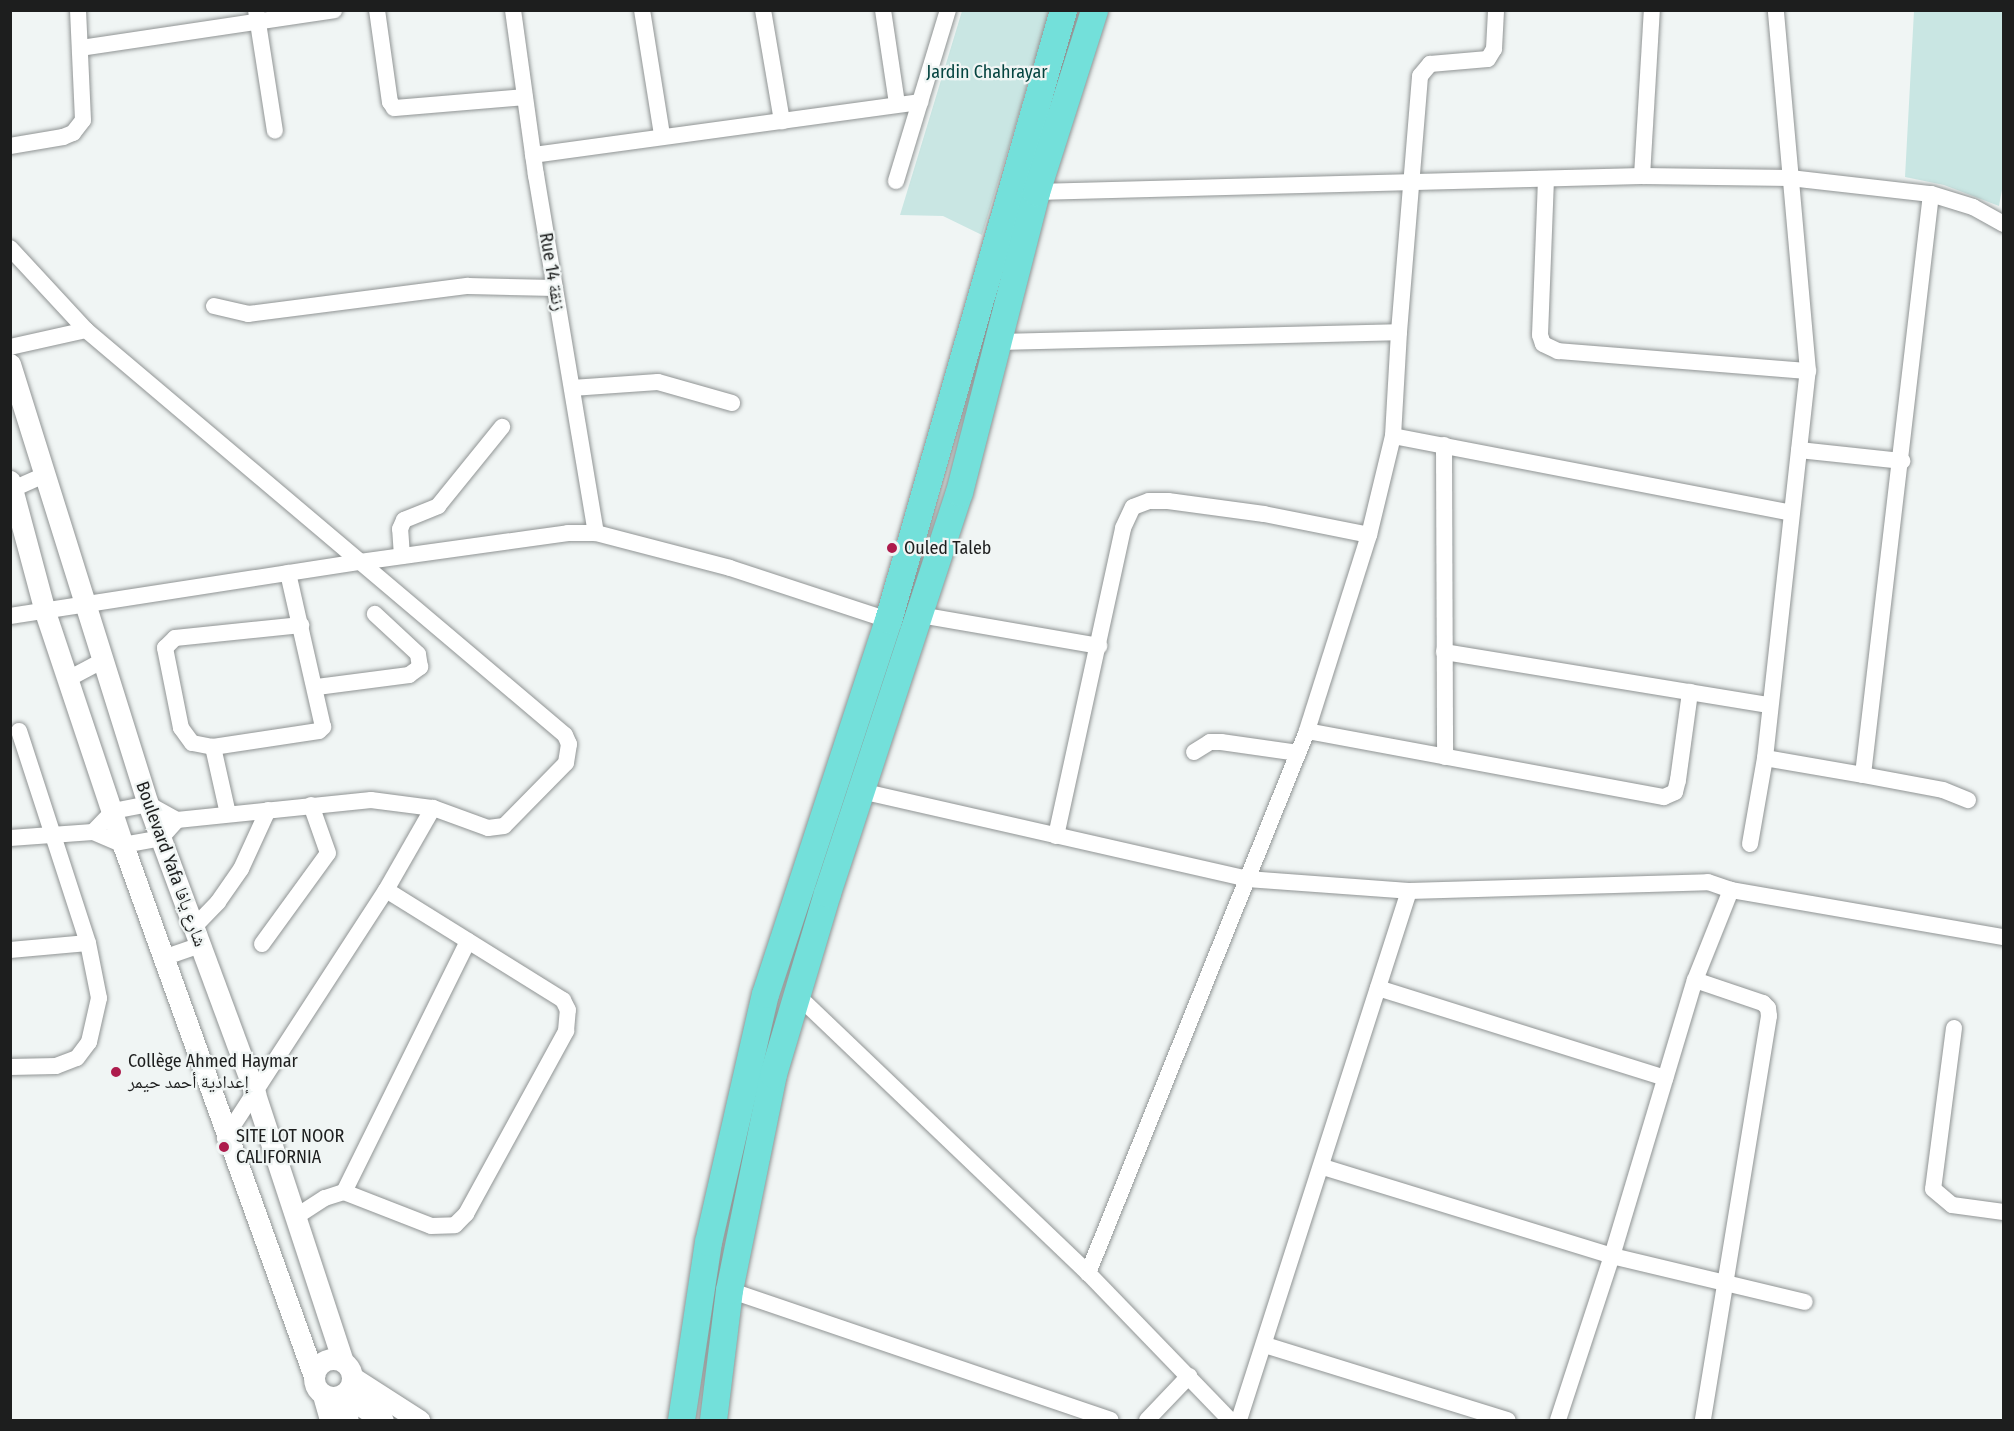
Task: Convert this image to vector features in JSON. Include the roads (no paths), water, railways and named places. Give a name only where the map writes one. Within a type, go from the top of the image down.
[{"type":"main road","points":[[681,1420],[708,1242],[745,1069],[787,924],[888,620],[1063,10]]},
{"type":"main road","points":[[713,1420],[729,1290],[758,1140],[795,994],[959,492],[1036,192],[1094,10]]},
{"type":"street","points":[[10,146],[63,137],[78,127],[85,114],[78,10]]},
{"type":"street","points":[[81,48],[257,17],[334,10]]},
{"type":"street","points":[[377,10],[390,102],[394,108],[524,96]]},
{"type":"street","name":"Rue 14 زنقة","points":[[513,10],[533,155],[596,533]]},
{"type":"street","points":[[642,10],[662,135]]},
{"type":"street","points":[[763,10],[782,121]]},
{"type":"street","points":[[883,10],[897,104]]},
{"type":"street","points":[[896,181],[948,10]]},
{"type":"street","points":[[1088,1273],[1307,731],[1369,535],[1393,436],[1399,332],[1422,71],[1430,64],[1488,59],[1494,50],[1496,10]]},
{"type":"street","points":[[1642,176],[1652,10]]},
{"type":"street","points":[[1750,844],[1765,758],[1769,705],[1808,371],[1776,10]]},
{"type":"street","points":[[257,17],[275,131]]},
{"type":"street","points":[[533,155],[662,135],[921,102]]},
{"type":"street","points":[[1036,192],[1642,176],[1790,178],[1931,194],[1973,207],[2004,224]]},
{"type":"street","points":[[1546,179],[1540,335],[1549,348],[1808,371]]},
{"type":"street","points":[[1863,775],[1902,461],[1931,194]]},
{"type":"street","points":[[10,248],[86,330],[565,735],[569,744],[566,763],[504,826],[488,828],[433,808],[394,800],[311,804],[177,820],[148,804],[113,811],[93,832]]},
{"type":"street","points":[[214,306],[248,314],[449,288],[555,288]]},
{"type":"street","points":[[10,347],[86,330]]},
{"type":"street","points":[[998,342],[1399,332]]},
{"type":"street","name":"Boulevard Yafa شارع يافا","points":[[10,364],[83,604],[148,804],[255,1094],[297,1216],[336,1383],[348,1420]]},
{"type":"street","points":[[572,388],[658,382],[732,403]]},
{"type":"street","points":[[402,556],[400,529],[404,520],[411,514],[438,506],[502,427]]},
{"type":"street","points":[[1393,436],[1792,513]]},
{"type":"street","points":[[1444,445],[1445,758]]},
{"type":"street","points":[[1799,450],[1902,461]]},
{"type":"street","points":[[12,485],[45,475]]},
{"type":"street","name":"Boulevard Yafa شارع يافا","points":[[12,485],[45,612],[225,1138],[336,1383],[330,1420]]},
{"type":"street","points":[[1056,836],[1123,528],[1133,507],[1149,501],[1168,501],[1264,514],[1369,535]]},
{"type":"street","points":[[10,616],[402,556],[568,533],[596,533],[730,568],[888,620]]},
{"type":"street","points":[[288,573],[317,687],[324,723],[319,731],[213,747],[192,743],[181,728],[165,648],[175,638],[301,625]]},
{"type":"street","points":[[317,687],[409,675],[420,667],[418,654],[375,614]]},
{"type":"street","points":[[920,615],[1099,646]]},
{"type":"street","points":[[1444,652],[1769,705]]},
{"type":"street","points":[[68,679],[103,660]]},
{"type":"street","points":[[1307,731],[1664,797],[1675,792],[1678,780],[1690,692]]},
{"type":"street","points":[[10,1067],[56,1066],[77,1058],[89,1042],[99,998],[88,943],[20,731]]},
{"type":"street","points":[[1194,752],[1210,742],[1221,742],[1298,753]]},
{"type":"street","points":[[213,747],[228,814]]},
{"type":"street","points":[[1765,758],[1943,790],[1968,800]]},
{"type":"street","points":[[861,791],[1247,879],[1409,891],[1708,882],[1731,890],[2004,937]]},
{"type":"street","points":[[262,944],[328,853],[311,804]]},
{"type":"street","points":[[225,1138],[386,890],[433,808]]},
{"type":"street","points":[[163,958],[197,936],[241,869],[268,810]]},
{"type":"street","points":[[10,838],[54,833],[93,832],[123,845],[161,838],[177,820]]},
{"type":"street","points":[[297,1216],[325,1198],[344,1192],[430,1226],[455,1225],[466,1214],[566,1031],[568,1010],[562,1000],[386,890]]},
{"type":"street","points":[[1558,1420],[1612,1256],[1695,980],[1731,890]]},
{"type":"street","points":[[1239,1420],[1323,1167],[1409,891]]},
{"type":"street","points":[[344,1192],[468,941]]},
{"type":"street","points":[[10,950],[88,943]]},
{"type":"street","points":[[1695,980],[1768,1008],[1703,1420]]},
{"type":"street","points":[[1378,988],[1665,1078]]},
{"type":"street","points":[[795,994],[1088,1273],[1230,1420]]},
{"type":"street","points":[[1954,1028],[1933,1189],[1952,1205],[2004,1212]]},
{"type":"street","points":[[1323,1167],[1612,1256],[1805,1302]]},
{"type":"street","points":[[729,1290],[1110,1420]]},
{"type":"street","points":[[1265,1345],[1508,1420]]},
{"type":"street","points":[[1147,1420],[1189,1376]]},
{"type":"street","points":[[336,1383],[383,1420]]},
{"type":"street","points":[[336,1383],[419,1420]]},
{"type":"place","name":"Ouled Taleb","points":[[892,548]]},
{"type":"place","name":"Collège Ahmed Haymar إعدادية أحمد حيمر","points":[[116,1072]]},
{"type":"place","name":"SITE LOT NOOR CALIFORNIA","points":[[224,1147]]},
{"type":"park label","name":"Jardin Chahrayar","points":[[987,72]]}]
